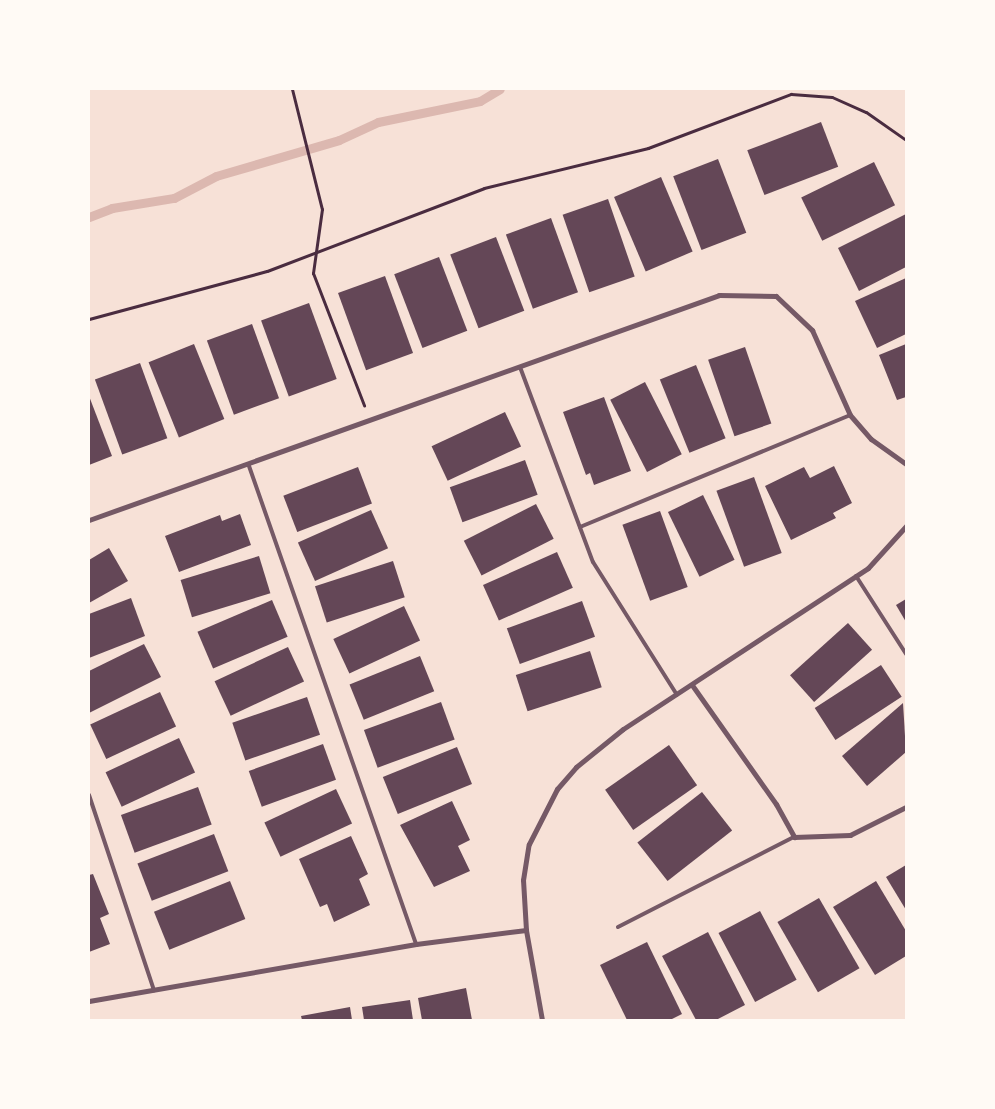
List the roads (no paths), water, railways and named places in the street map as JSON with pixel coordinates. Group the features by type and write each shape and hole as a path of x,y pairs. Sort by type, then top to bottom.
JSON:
{"street":[{"path":"89,520 249,466 719,295 776,296 812,330 850,415 871,439 906,464"},
{"path":"542,1020 526,930 523,880 529,844 557,789 576,767 623,729 856,576 887,552 906,526"},
{"path":"692,685 776,804 794,837 850,835 906,807"},
{"path":"89,1001 416,944 526,930"}],"lane":[{"path":"520,367 593,562 677,694"},
{"path":"580,527 850,415"},
{"path":"249,466 416,944"},
{"path":"856,576 906,654"},
{"path":"89,795 154,990"},
{"path":"618,928 794,837"}],"waterway":[{"path":"89,217 112,208 174,198 216,176 339,140 378,122 480,101 500,89"}]}
